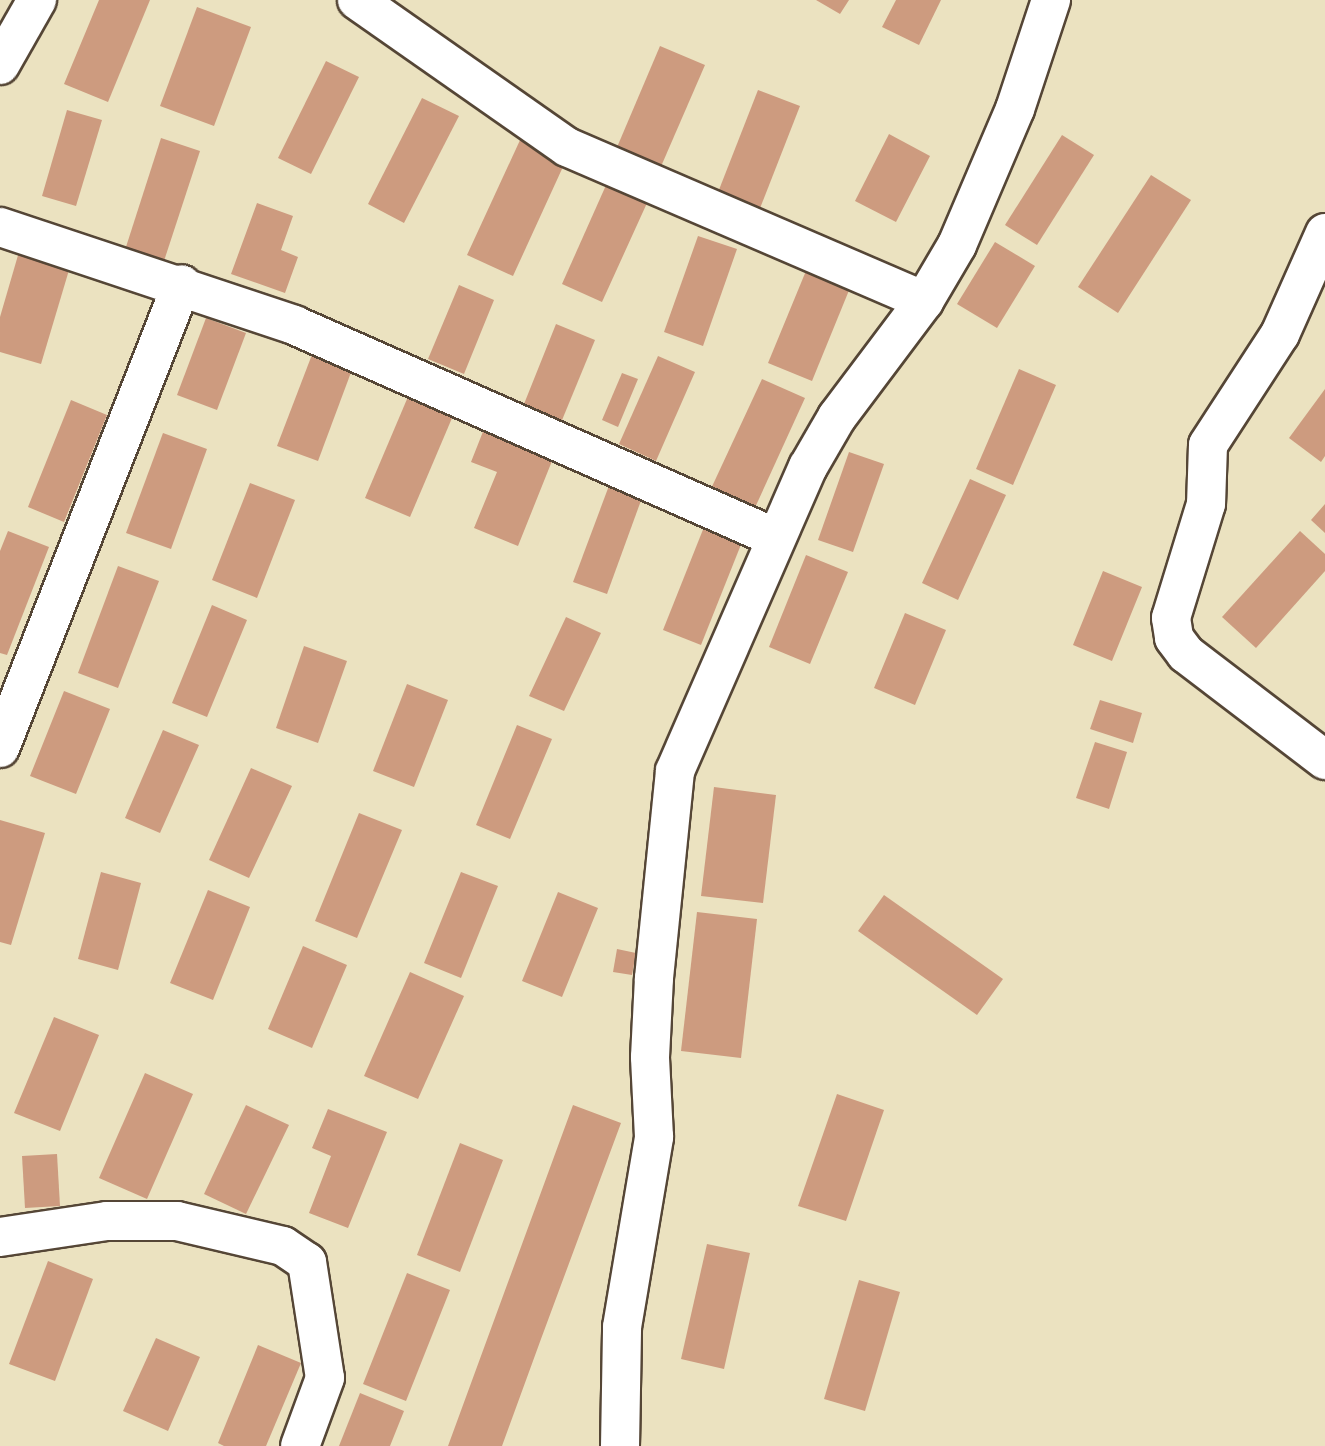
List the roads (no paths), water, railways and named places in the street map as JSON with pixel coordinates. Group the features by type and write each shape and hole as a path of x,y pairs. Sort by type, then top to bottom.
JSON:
{"street":[{"path":"0,65 37,0"},
{"path":"357,0 567,147 924,301"},
{"path":"620,1446 622,1327 654,1137 650,1057 654,978 675,771 776,538 837,417 924,301 957,245 1015,109 1051,0"},
{"path":"0,227 182,284 294,325 776,538"},
{"path":"1325,233 1280,334 1208,445 1206,504 1171,618 1174,638 1186,654 1325,760"},
{"path":"0,748 182,284"},
{"path":"0,1237 107,1221 177,1221 283,1246 307,1262 325,1378 300,1446"}]}
